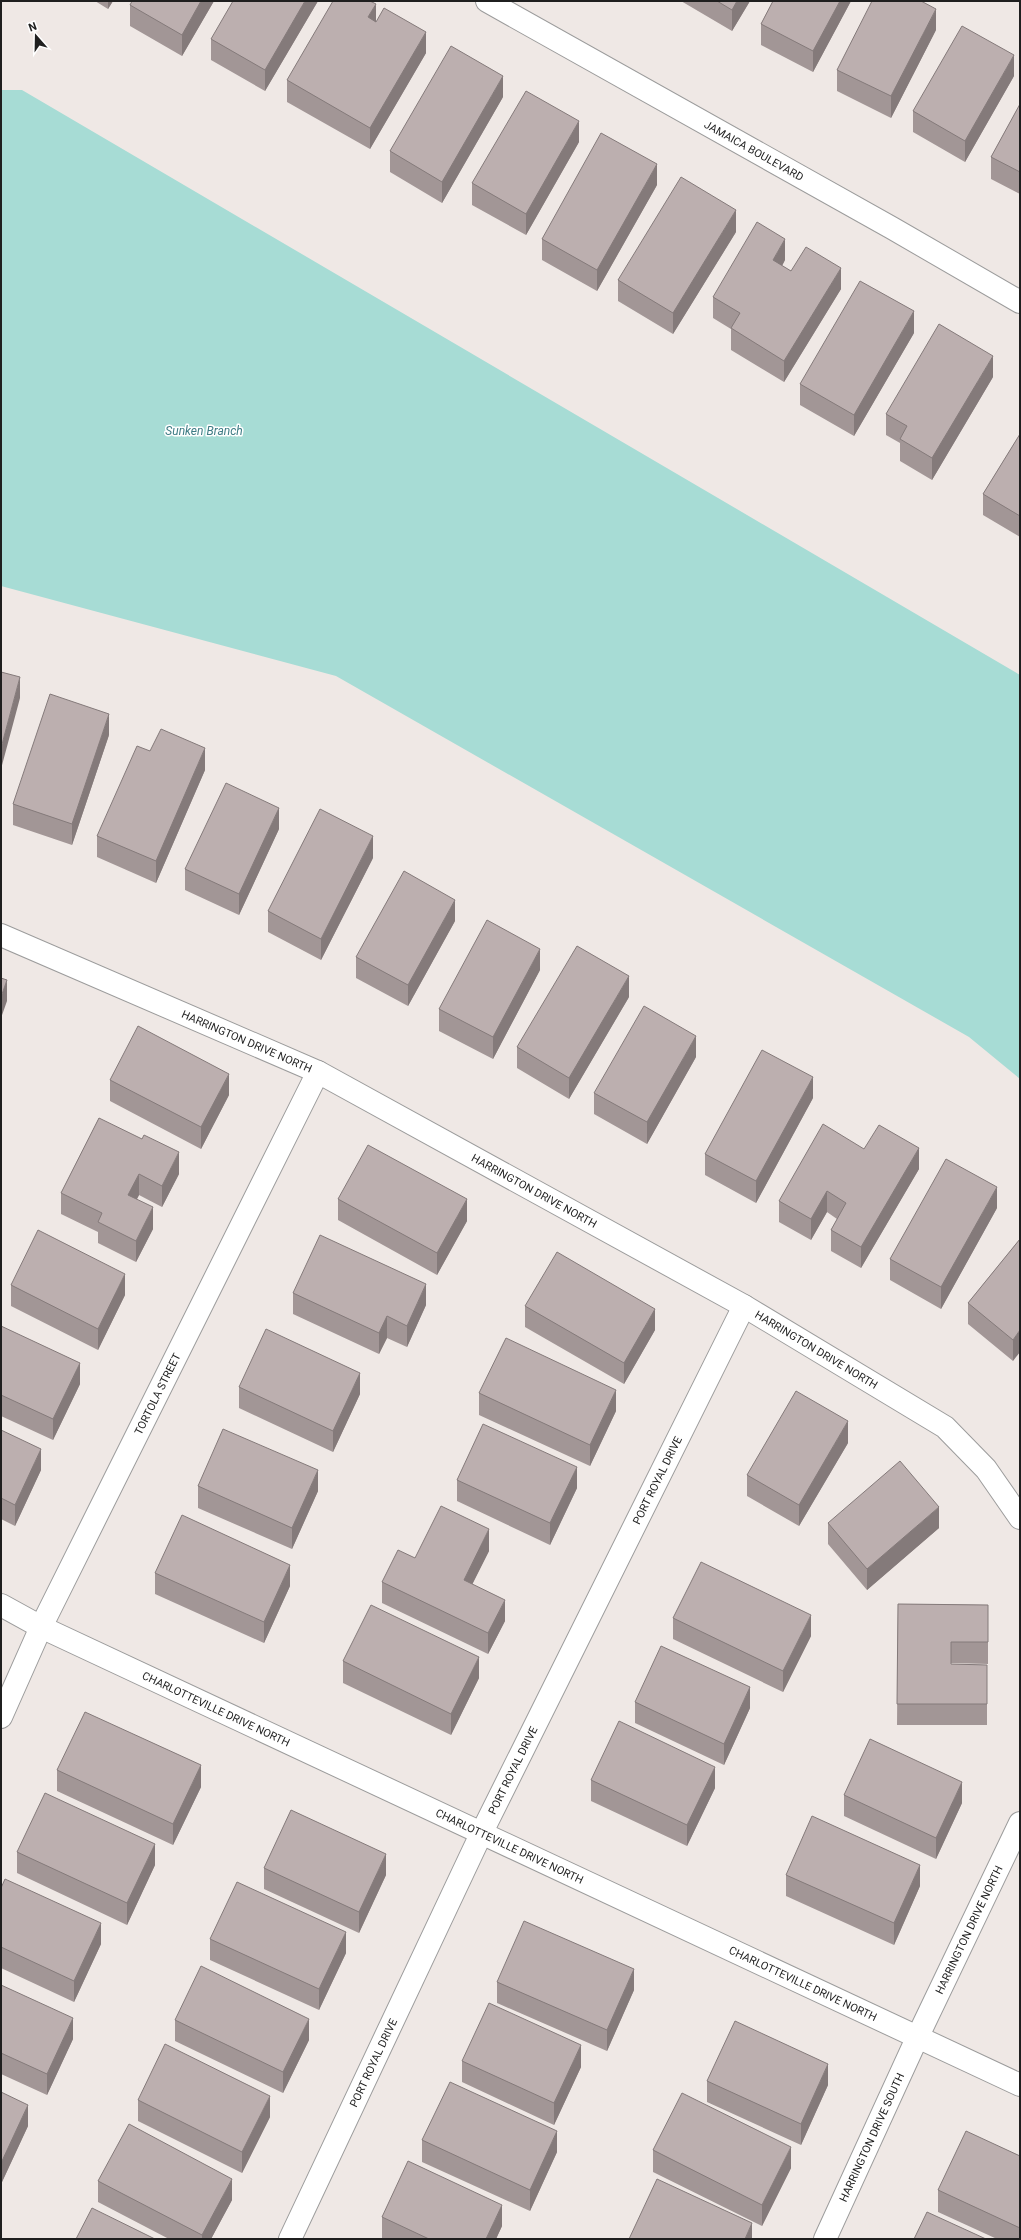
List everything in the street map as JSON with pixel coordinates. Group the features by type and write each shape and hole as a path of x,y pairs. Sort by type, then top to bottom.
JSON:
{"street":[{"name":"JAMAICA BOULEVARD","path":"487,1 885,224 1020,302"},
{"name":"HARRINGTON DRIVE NORTH","path":"1,935 318,1072 744,1306 945,1427 986,1469 1020,1518"},
{"name":"TORTOLA STREET","path":"1,1717 41,1626 318,1072"},
{"name":"PORT ROYAL DRIVE","path":"290,2239 482,1832 744,1306"},
{"name":"CHARLOTTEVILLE DRIVE NORTH","path":"1,1605 41,1626 1020,2084"},
{"name":"HARRINGTON DRIVE NORTH","path":"918,2036 1020,1823"},
{"name":"HARRINGTON DRIVE SOUTH","path":"825,2239 918,2036"}],"water":[{"name":"Sunken Branch","path":"1,90 22,90 1020,675 1020,1079 969,1037 336,676 1,586"}],"building":[{"path":"132,1 201,1 182,35 130,5"},
{"path":"233,1 305,1 265,70 211,39"},
{"path":"333,1 370,1 376,4 368,17 376,22 384,8 426,32 370,128 287,80"},
{"path":"717,1 737,1 732,10"},
{"path":"773,1 840,1 813,51 761,24"},
{"path":"872,1 921,1 936,9 891,96 837,70"},
{"path":"962,26 1014,55 965,141 913,111"},
{"path":"451,46 503,76 442,182 390,151"},
{"path":"526,91 579,121 526,214 472,183"},
{"path":"1020,104 1020,172 991,157"},
{"path":"601,133 657,164 597,270 542,239"},
{"path":"681,177 736,210 673,313 618,280"},
{"path":"757,222 785,239 773,260 791,271 806,247 841,268 784,361 731,328 740,313 713,297"},
{"path":"860,281 914,311 854,415 800,384"},
{"path":"939,324 993,356 932,458 900,439 907,426 886,414"},
{"path":"1020,434 1020,516 983,494"},
{"path":"1,672 20,677 1,748"},
{"path":"50,694 109,714 72,824 13,804"},
{"path":"161,729 205,748 156,861 97,836 137,746 150,751"},
{"path":"226,783 279,808 239,894 185,869"},
{"path":"320,809 373,836 321,939 268,911"},
{"path":"404,871 455,900 408,985 356,957"},
{"path":"487,920 540,949 493,1037 439,1009"},
{"path":"577,946 629,976 569,1078 517,1047"},
{"path":"1,978 7,980 1,997"},
{"path":"644,1006 696,1036 647,1122 594,1093"},
{"path":"138,1026 229,1074 201,1127 110,1080"},
{"path":"762,1050 813,1077 756,1181 705,1154"},
{"path":"99,1118 142,1139 144,1135 179,1152 162,1186 139,1174 128,1195 153,1207 136,1241 98,1222 102,1213 61,1193"},
{"path":"823,1124 864,1149 879,1125 919,1148 861,1247 831,1230 846,1203 827,1191 811,1219 779,1201"},
{"path":"368,1145 467,1199 437,1253 338,1199"},
{"path":"946,1159 997,1187 941,1287 890,1259"},
{"path":"38,1230 125,1274 98,1329 11,1285"},
{"path":"320,1235 426,1284 407,1326 387,1316 379,1333 293,1293"},
{"path":"1020,1239 1020,1330 1013,1340 968,1303"},
{"path":"557,1252 655,1309 624,1363 525,1306"},
{"path":"1,1326 80,1363 53,1419 1,1395"},
{"path":"266,1329 360,1373 333,1431 239,1387"},
{"path":"506,1338 616,1390 590,1445 479,1393"},
{"path":"796,1391 848,1421 799,1505 747,1475"},
{"path":"483,1424 577,1467 550,1523 457,1480"},
{"path":"223,1429 318,1470 292,1528 198,1486"},
{"path":"1,1430 41,1449 15,1505 1,1498"},
{"path":"900,1461 939,1507 867,1569 828,1523"},
{"path":"441,1506 489,1529 464,1580 505,1600 488,1633 382,1582 398,1550 415,1558"},
{"path":"182,1515 290,1565 264,1622 155,1573"},
{"path":"701,1562 811,1615 783,1671 673,1618"},
{"path":"898,1604 988,1605 988,1642 951,1642 951,1664 987,1665 987,1704 897,1704"},
{"path":"371,1605 479,1657 451,1714 343,1661"},
{"path":"661,1646 750,1687 724,1744 635,1702"},
{"path":"85,1712 201,1765 173,1824 57,1770"},
{"path":"619,1721 715,1767 687,1825 591,1780"},
{"path":"870,1739 962,1782 936,1838 844,1795"},
{"path":"45,1793 155,1844 127,1903 17,1852"},
{"path":"291,1810 386,1854 359,1912 264,1868"},
{"path":"812,1816 920,1865 894,1923 786,1875"},
{"path":"5,1879 101,1923 74,1981 1,1947 1,1888"},
{"path":"237,1882 346,1932 319,1989 210,1939"},
{"path":"524,1921 634,1969 607,2030 497,1982"},
{"path":"201,1966 309,2019 283,2072 175,2020"},
{"path":"1,1985 73,2018 47,2074 1,2053"},
{"path":"489,2003 581,2045 554,2103 462,2061"},
{"path":"735,2021 828,2064 801,2124 707,2081"},
{"path":"165,2044 270,2096 242,2152 138,2100"},
{"path":"450,2082 557,2131 530,2190 422,2140"},
{"path":"1,2092 28,2105 2,2161 1,2160"},
{"path":"682,2093 791,2147 762,2205 653,2150"},
{"path":"129,2124 232,2179 202,2235 98,2181"},
{"path":"966,2131 1020,2156 1020,2228 938,2190"},
{"path":"408,2161 502,2205 486,2239 429,2239 382,2217"},
{"path":"657,2179 752,2223 745,2239 629,2239"},
{"path":"92,2208 155,2239 76,2239"},
{"path":"927,2212 986,2239 914,2239"}]}
